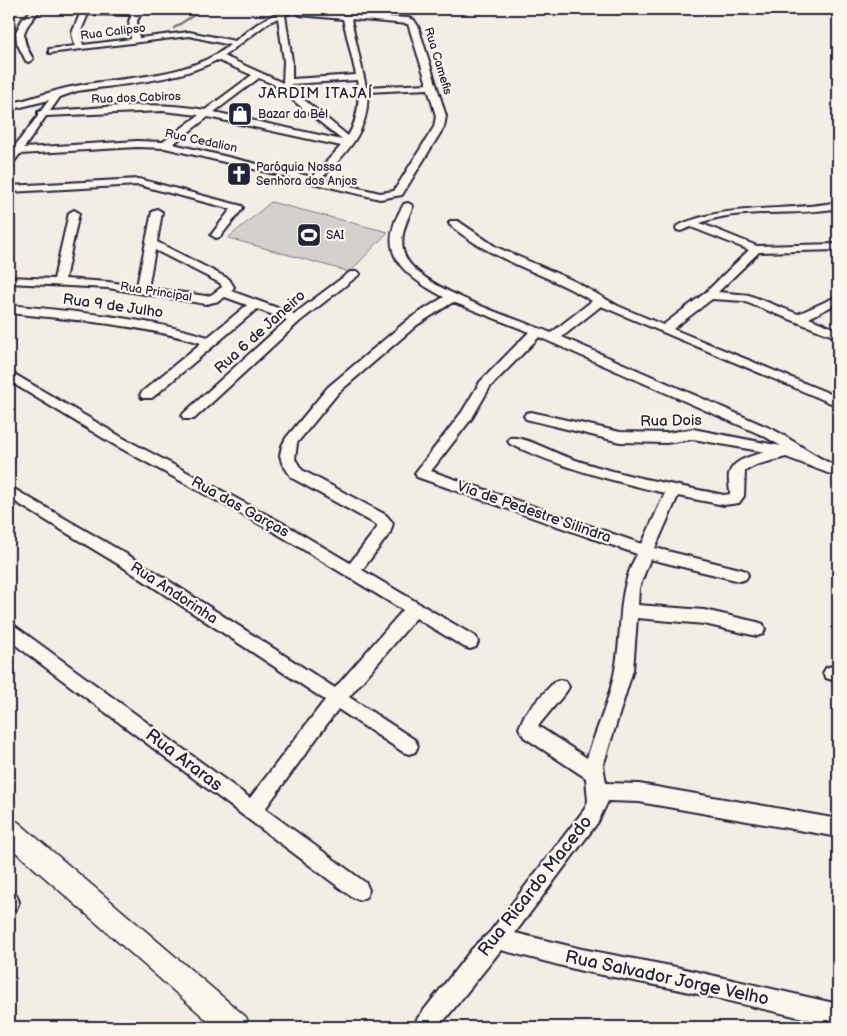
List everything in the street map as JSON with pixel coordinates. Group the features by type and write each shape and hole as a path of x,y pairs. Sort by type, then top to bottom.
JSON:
{"street":[{"path":"29,59 18,39 20,26 37,9"},
{"path":"9,107 75,89 181,72 218,57 265,20 293,9"},
{"name":"Rua Camefis","path":"298,9 298,11 304,14 394,18 411,22 441,116 439,127 404,186"},
{"path":"70,11 139,11"},
{"path":"135,41 134,17 139,11"},
{"path":"80,48 76,33 85,12"},
{"path":"281,13 286,47 287,86"},
{"path":"314,180 348,143 360,123 363,108 362,90 346,16"},
{"name":"Rua Calipso","path":"52,52 193,34 236,44"},
{"path":"9,40 18,39"},
{"path":"218,57 287,86 348,143"},
{"path":"165,145 259,74"},
{"path":"287,86 359,77"},
{"path":"362,90 432,86"},
{"path":"9,162 57,95"},
{"name":"Rua dos Cabiros","path":"42,114 163,108 208,112 348,143"},
{"name":"Rua Cedalion","path":"16,151 138,144 165,145 386,196 398,193 404,186"},
{"path":"9,189 126,182 149,184 198,198 237,206 237,212 216,235"},
{"path":"838,205 793,211 749,212 686,225 756,249 838,247"},
{"path":"408,206 398,229 398,254 406,267 452,297 537,331 769,433 799,450 810,459"},
{"path":"142,289 157,212"},
{"path":"59,282 74,213"},
{"path":"454,223 470,238 493,252 558,278 614,309 838,402"},
{"path":"151,243 225,281 228,287 224,292 295,319"},
{"path":"666,329 709,295 756,249"},
{"name":"Rua 6 de Janeiro","path":"189,416 295,319 354,274"},
{"name":"Rua Principal","path":"9,280 142,289 206,300 215,298 224,292"},
{"path":"709,295 745,298 838,334"},
{"path":"352,571 386,529 385,523 381,519 297,474 288,464 286,456 291,441 333,390 353,371 396,335 452,297"},
{"path":"800,318 838,299"},
{"path":"553,338 600,301"},
{"path":"147,395 256,304"},
{"name":"Rua 9 de Julho","path":"9,309 117,320 168,329 210,342"},
{"name":"Via de Pedestre Silindra","path":"537,331 485,385 467,415 422,473 647,552 692,565 740,575"},
{"name":"Rua das Garças","path":"9,375 84,422 219,495 352,571 470,642"},
{"name":"Rua Dois","path":"531,416 620,437 666,438 692,434 786,452 810,459 838,472"},
{"path":"515,441 593,471 724,500 734,499 737,496 736,476 740,468 753,461 786,452"},
{"path":"674,490 647,552 636,571 631,588 624,670 596,753 593,772 598,792 639,793 838,828"},
{"name":"Rua Andorinha","path":"9,491 132,565 409,746"},
{"path":"252,811 336,699 414,610"},
{"path":"628,611 704,617 757,629"},
{"name":"Rua Araras","path":"9,630 359,890"},
{"path":"560,687 531,720 528,728 593,772"},
{"name":"Rua Ricardo Macedo","path":"425,1027 480,957 497,939 591,816 598,801 598,792"},
{"path":"9,830 236,1027"},
{"name":"Rua Salvador Jorge Velho","path":"497,939 582,960 676,978 838,1015"}],"shaded area":[{"name":"SAI","path":"271,202 388,232 350,272 228,238"}],"waterway":[{"path":"174,28 203,9"}],"place":[{"name":"Bazar da Bél","path":"240,114"},
{"name":"Paróquia Nossa Senhora dos Anjos","path":"239,174"},
{"name":"SAI","path":"309,235"}],"district":[{"name":"JARDIM ITAJAÍ","path":"316,93"}]}
